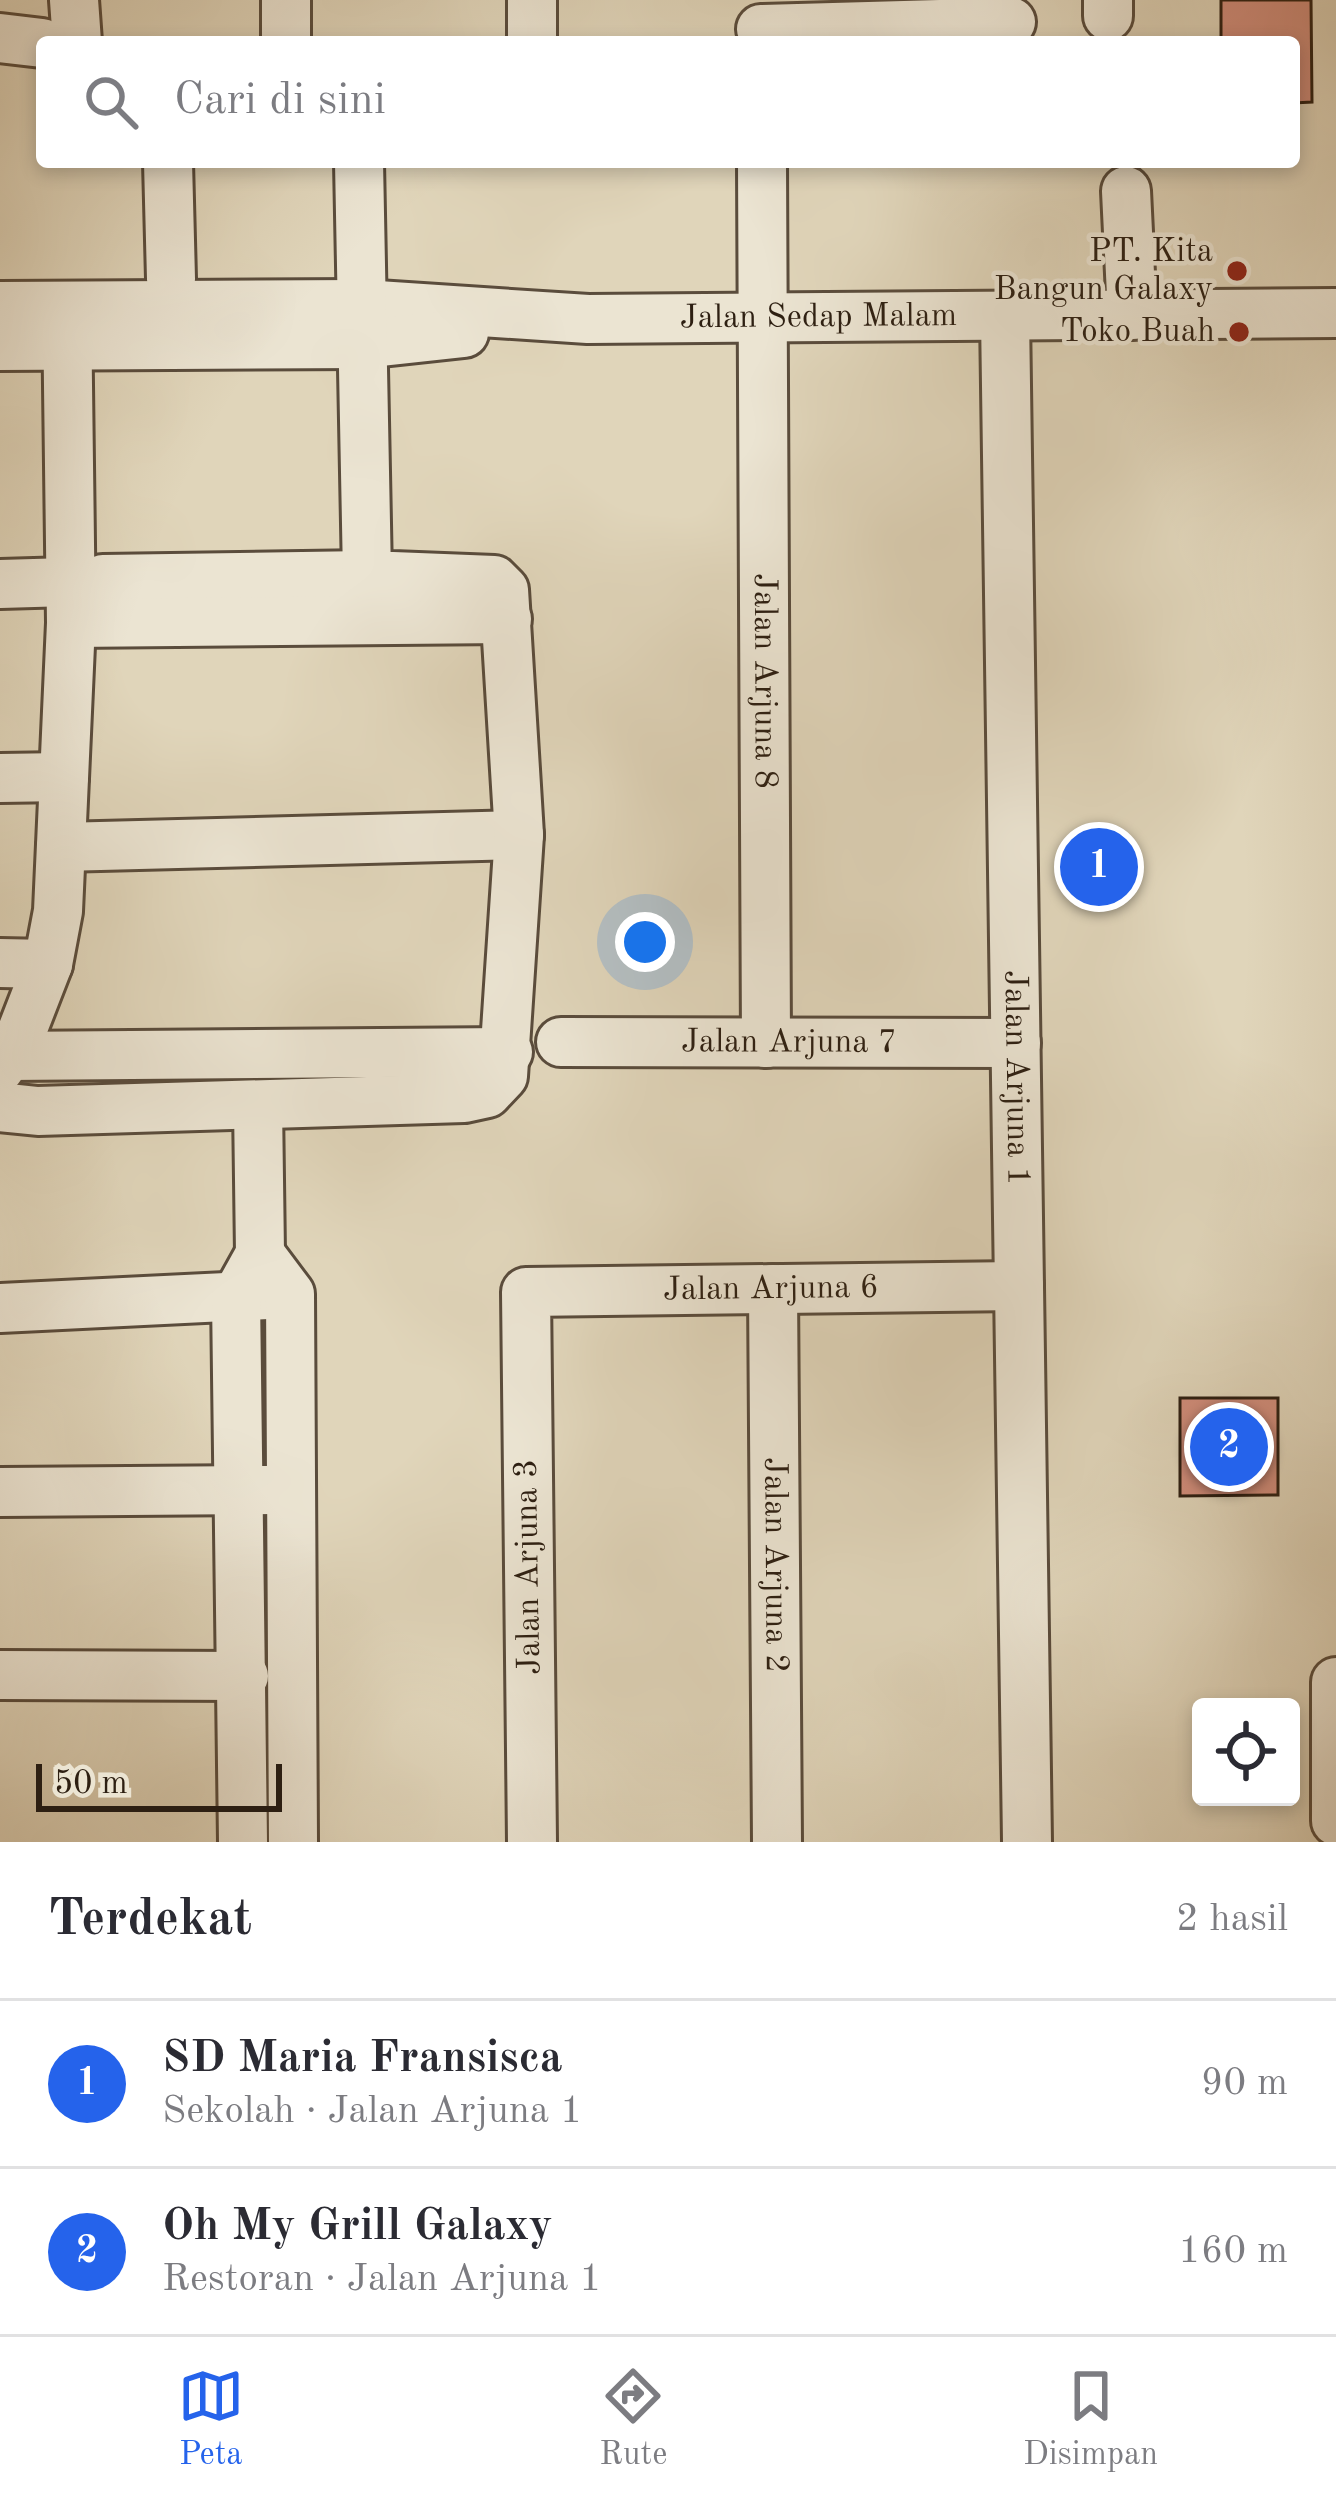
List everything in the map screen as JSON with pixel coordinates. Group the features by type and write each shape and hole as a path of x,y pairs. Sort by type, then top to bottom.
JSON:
{"street":[{"path":"74,0 77,36"},
{"path":"286,0 286,36"},
{"path":"532,0 532,36"},
{"path":"761,24 1011,22"},
{"path":"0,38 36,42"},
{"path":"168,168 171,279"},
{"path":"359,168 368,574"},
{"name":"Jalan Arjuna 8","path":"762,168 766,1042"},
{"path":"1126,191 1132,315"},
{"name":"Jalan Sedap Malam","path":"0,306 67,326"},
{"name":"Jalan Sedap Malam","path":"0,346 67,326 1336,313"},
{"name":"Jalan Arjuna 1","path":"1005,316 1027,1842"},
{"path":"67,326 81,595 62,847 48,964 3,1062 508,1052"},
{"path":"0,1106 38,1111 476,1096 500,1082 508,1052 519,836 504,590 494,580 368,574 81,595"},
{"path":"0,584 81,595 507,619"},
{"path":"0,778 64,777"},
{"path":"62,847 519,836"},
{"path":"0,964 48,964"},
{"name":"Jalan Arjuna 7","path":"561,1042 1016,1042"},
{"path":"244,1842 236,1297 260,1254 258,1105"},
{"path":"260,1254 290,1294 293,1842"},
{"name":"Jalan Arjuna 6","path":"526,1292 1019,1286"},
{"name":"Jalan Arjuna 2","path":"773,1289 777,1842"},
{"name":"Jalan Arjuna 3","path":"526,1292 532,1842"},
{"path":"0,1308 290,1294"},
{"path":"0,1492 292,1491"},
{"path":"0,1676 244,1676"},
{"path":"1336,1682 1336,1821"}],"building":[{"path":"1221,0 1311,0 1312,102 1300,103 1300,36 1221,36"},
{"path":"1180,1398 1278,1398 1278,1495 1180,1496"}],"place":[{"name":"PT. Kita Bangun Galaxy","path":"1237,271"},
{"name":"Toko Buah","path":"1239,332"},
{"name":"SD Maria Fransisca","path":"1099,867"},
{"name":"Oh My Grill Galaxy","path":"1229,1447"}]}
